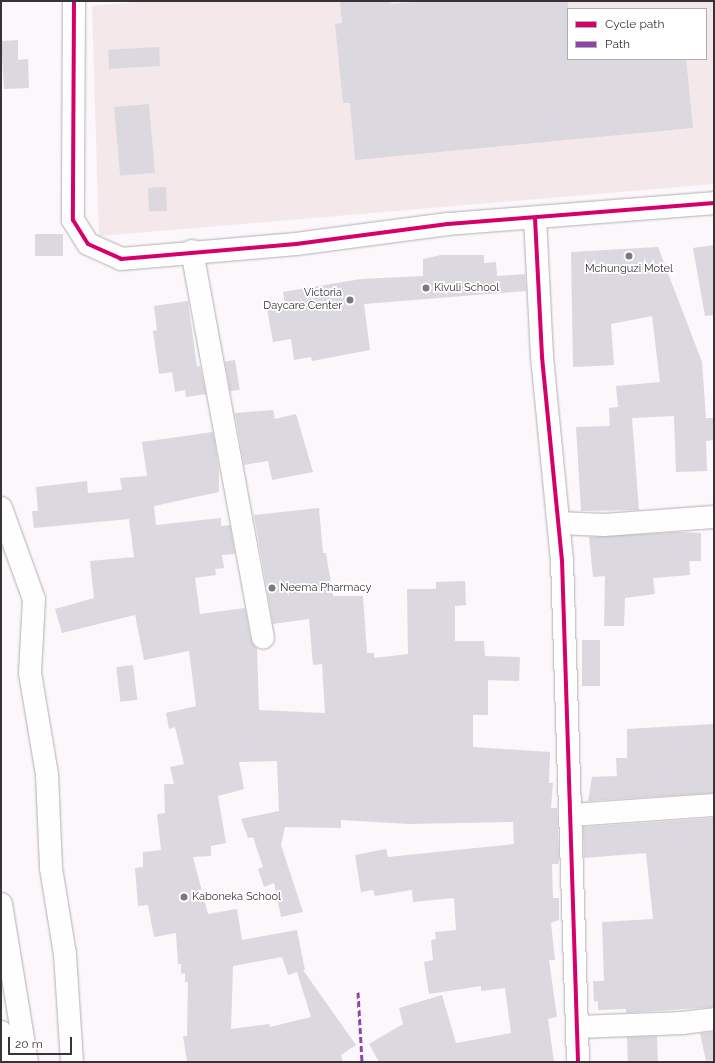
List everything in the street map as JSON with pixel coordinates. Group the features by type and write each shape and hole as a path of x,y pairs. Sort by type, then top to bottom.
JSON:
{"main road":[{"path":"74,1 73,220 88,244 121,259 192,251 296,244 448,224 714,203"},
{"path":"535,218 542,357 559,523 572,815 578,1062"},
{"path":"192,251 263,638"},
{"path":"1,508 34,599 30,673 47,775 51,868 66,954 72,1062"},
{"path":"559,523 604,525 714,517"},
{"path":"572,815 714,805"},
{"path":"1,904 27,1062"},
{"path":"578,1027 676,1024 714,1019"},
{"path":"1,1032 6,1062"}],"shaded area":[{"path":"147,1 714,1 714,184 99,236 92,6"}],"building":[{"path":"391,1 391,4 427,1 568,1 567,60 686,60 693,128 355,160 350,103 343,103 335,24 342,23 340,2"},
{"path":"18,40 18,60 28,59 29,88 4,89 1,41"},
{"path":"159,47 160,66 109,69 108,50"},
{"path":"149,104 155,173 120,176 114,107"},
{"path":"166,187 167,211 149,212 148,188"},
{"path":"35,234 63,234 63,256 35,256"},
{"path":"714,245 714,315 705,316 693,248"},
{"path":"658,247 702,362 706,418 714,418 714,440 706,441 707,471 676,472 674,416 632,418 639,510 581,511 576,427 610,426 609,408 618,407 616,386 660,382 652,316 611,324 614,365 573,367 571,252"},
{"path":"441,255 484,255 484,263 496,262 497,276 525,274 526,291 364,304 370,350 312,361 311,357 294,360 291,339 273,342 267,309 285,306 283,292 361,279 423,276 423,259"},
{"path":"188,301 197,367 200,366 206,394 186,397 185,390 175,392 172,372 159,374 153,331 157,330 154,306"},
{"path":"235,360 240,390 230,391 225,362"},
{"path":"273,410 275,419 296,414 313,472 272,480 268,461 244,465 235,413"},
{"path":"213,432 219,470 219,492 154,506 156,525 221,518 221,526 230,525 235,554 222,555 224,568 215,569 216,575 195,578 200,614 245,608 251,640 257,648 259,710 325,713 322,664 313,665 309,619 273,624 254,515 319,508 323,553 326,553 333,596 363,596 367,653 374,653 374,658 408,654 407,589 436,589 436,582 465,581 466,605 455,606 455,641 484,641 485,656 520,657 519,681 488,680 488,715 473,715 473,747 550,752 549,783 553,783 551,808 557,808 559,860 558,864 552,864 553,898 559,898 559,920 551,923 555,960 549,960 557,1017 548,1019 554,1062 379,1062 369,1044 403,1024 399,1008 442,995 456,1043 511,1033 505,988 481,991 481,986 429,994 424,962 433,960 431,940 436,939 435,932 456,930 454,898 413,902 412,890 375,896 373,890 361,892 355,855 386,849 388,857 514,844 513,822 409,824 341,820 341,828 285,827 281,845 303,912 281,917 274,883 264,887 258,869 263,867 253,837 248,838 241,819 279,811 277,761 239,762 244,789 218,796 226,843 211,846 211,856 193,857 208,914 237,909 242,940 297,930 305,970 303,970 356,1045 341,1055 343,1062 187,1062 183,1036 187,1036 188,982 185,982 185,973 181,974 181,964 178,964 176,933 154,937 148,905 138,906 135,868 143,867 143,852 161,850 157,814 165,813 164,784 174,784 170,767 184,764 175,727 169,729 166,713 196,706 189,651 144,660 135,615 62,633 55,609 94,598 90,561 134,557 129,519 34,528 32,511 38,511 36,487 87,481 88,493 122,490 120,478 147,476 142,442","holes":["282,957 288,975 297,972 311,1017 270,1027 269,1024 231,1029 233,966"]},
{"path":"677,532 701,533 701,561 689,561 690,575 653,578 655,594 625,598 624,626 604,626 605,576 593,577 589,537"},
{"path":"582,640 600,640 600,686 582,686"},
{"path":"133,665 137,700 120,702 116,667"},
{"path":"714,724 714,793 588,801 592,777 617,776 616,758 627,758 627,729"},
{"path":"714,818 714,1007 626,1013 626,1009 598,1010 598,1001 594,1002 593,981 604,981 602,922 653,919 646,853 584,858 583,827"},
{"path":"714,1032 714,1060 706,1061 700,1033"},
{"path":"657,1036 658,1062 628,1062 627,1037"}],"marked path":[{"path":"358,992 362,1062"}],"cycle path":[{"path":"74,1 73,220 88,244 121,259 296,244 448,224 714,203"},
{"path":"535,218 542,357 562,560 578,1062"}],"place":[{"name":"Mchunguzi Motel","path":"629,256"},
{"name":"Kivuli School","path":"426,288"},
{"name":"Victoria Daycare Center","path":"350,300"},
{"name":"Neema Pharmacy","path":"272,588"},
{"name":"Kaboneka School","path":"184,897"}]}
